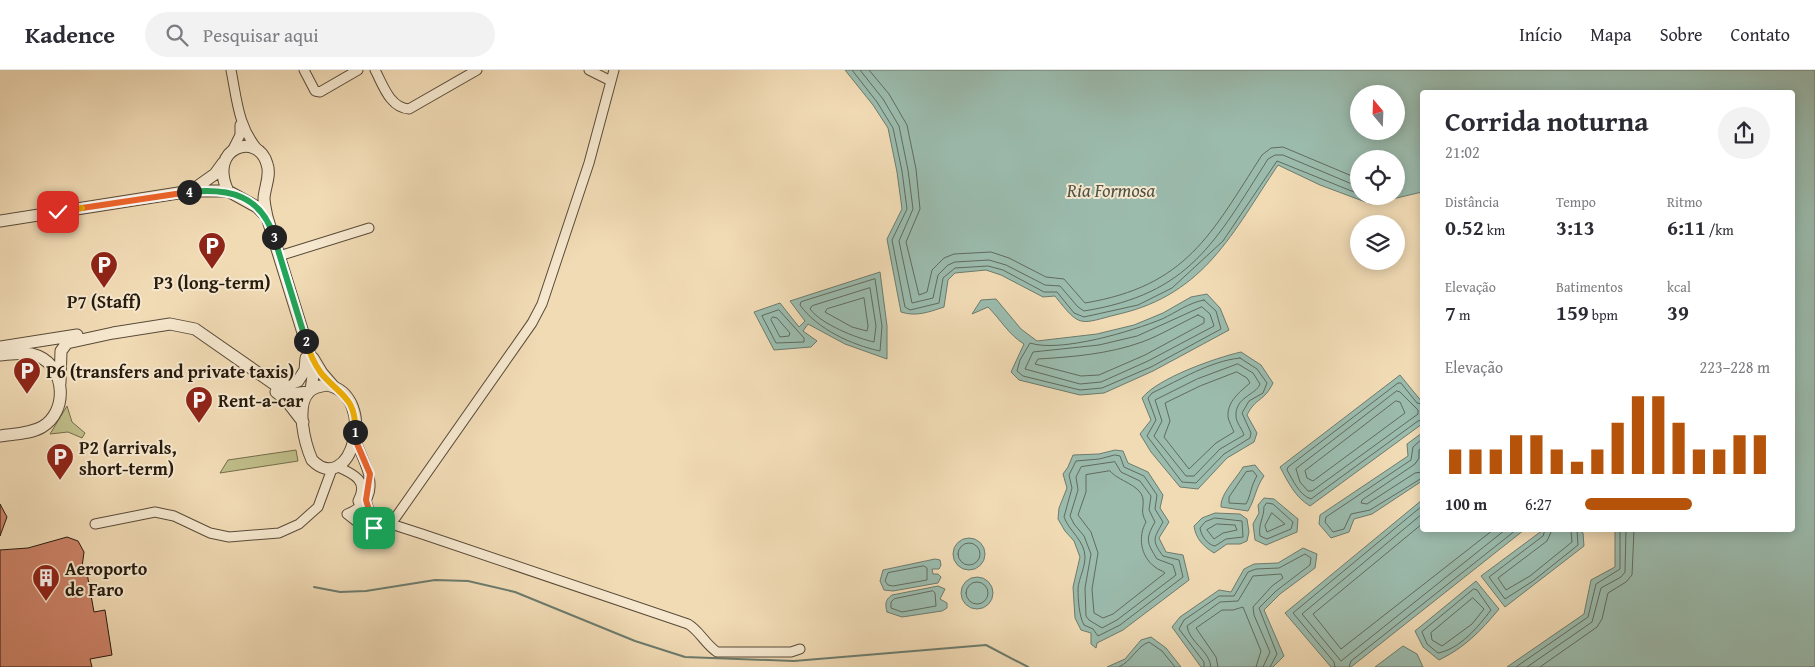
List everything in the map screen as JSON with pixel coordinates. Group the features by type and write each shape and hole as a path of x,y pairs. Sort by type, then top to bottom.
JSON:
{"street":[{"path":"231,70 241,120 247,137 267,162 268,170 264,199 266,217 309,352 313,376 310,391 302,408 303,422 312,460 317,465 351,472 359,478 362,489 358,501 363,503 386,524 688,624 694,628 707,645 717,652 791,652 800,649"},
{"path":"304,70 311,86 315,91 320,92 358,70"},
{"path":"375,70 393,103 400,108 409,109 477,70"},
{"path":"589,70 611,81"},
{"path":"355,439 370,474 363,503 349,516 366,529 386,524 532,323 542,304 586,171 614,70"},
{"path":"228,191 223,177 224,163 240,135 241,120"},
{"path":"233,149 248,147 260,151"},
{"path":"191,191 209,180 224,163"},
{"path":"243,198 252,198 262,194 266,187"},
{"path":"0,221 191,191 228,191 243,198 266,217"},
{"path":"279,256 368,228"},
{"path":"0,436 34,430 47,423 58,406 60,357 63,347 71,342 170,324 195,329 264,380 286,400 303,422"},
{"path":"0,347 86,333 114,333"},
{"path":"264,380 286,385 302,378 306,367 304,334"},
{"path":"95,524 155,512 174,516 210,533 229,537 279,533 299,524 318,507 335,468 346,459 355,439 356,422 350,403 345,395 334,387 322,373 309,352"},
{"path":"0,355 32,354 41,357 54,369 60,383"},
{"path":"264,380 290,394 310,391 319,386 334,387"}],"shaded area":[{"path":"67,406 72,422 85,433 82,438 68,432 50,434"},
{"path":"296,450 298,461 220,473 228,460"}],"water":[{"name":"Ria Formosa","path":"845,70 1815,70 1815,667 1507,667 1584,614 1591,580 1615,567 1615,532 1795,532 1795,90 1420,90 1420,192 1405,196 1405,150 1350,150 1350,196 1320,185 1278,165 1231,236 1195,276 1174,292 1149,305 1088,321 1076,319 1055,296 1043,297 1001,275 986,270 955,273 948,280 944,307 917,314 901,312 887,239 902,209 888,128 873,105"},
{"path":"880,272 887,326 887,359 845,344 808,324 803,331 817,341 811,347 774,350 754,312 780,303 799,327 805,321 790,301"},
{"path":"1207,294 1220,308 1229,330 1153,371 1104,393 1080,395 1019,380 1011,372 1024,344 1009,332 988,307 972,314 981,300 996,299 1021,329 1037,341 1097,334 1134,325 1163,313 1191,297"},
{"path":"1241,352 1261,365 1273,383 1247,415 1257,433 1254,442 1227,458 1198,489 1180,487 1151,452 1140,434 1151,420 1142,398 1161,383 1174,376 1202,364"},
{"path":"1400,375 1420,400 1420,425 1310,506 1292,489 1280,467"},
{"path":"1420,434 1420,482 1372,514 1354,519 1349,532 1331,538 1319,524 1320,515 1408,456 1407,444"},
{"path":"1115,450 1123,451 1128,463 1148,472 1163,495 1160,508 1169,522 1159,538 1166,552 1183,555 1189,580 1123,630 1097,643 1096,648 1091,644 1091,633 1081,630 1075,618 1073,587 1080,557 1074,541 1058,519 1059,508 1067,488 1063,474 1073,455 1099,454"},
{"path":"1255,465 1264,476 1248,511 1221,507 1223,497 1243,467"},
{"path":"1264,498 1274,499 1298,519 1297,532 1266,545 1255,540 1253,524 1259,513 1258,505"},
{"path":"1420,502 1420,532 1521,532 1351,667 1331,667 1285,613"},
{"path":"1215,513 1240,514 1247,519 1249,532 1247,541 1240,544 1227,544 1214,553 1207,548 1198,538 1194,526 1202,518"},
{"path":"1540,532 1583,533 1584,546 1505,607 1481,576"},
{"path":"969,538 975,539 980,543 984,548 984,560 980,565 975,569 969,570 963,569 958,565 954,560 953,554 954,548 958,543 963,539"},
{"path":"1303,548 1317,554 1315,568 1280,594 1264,610 1284,656 1273,667 1201,667 1172,627 1180,617 1219,590 1231,592 1244,569 1254,564 1278,563"},
{"path":"935,559 940,560 941,565 939,569 932,569 933,574 938,574 941,577 938,583 893,591 884,590 880,581 883,570"},
{"path":"977,577 983,578 988,582 992,587 992,599 988,604 983,608 977,609 971,608 966,604 962,599 961,593 962,587 966,582 971,578"},
{"path":"1476,581 1499,609 1472,638 1439,660 1423,647 1415,631"},
{"path":"938,586 945,589 940,599 947,603 947,608 942,611 902,617 887,612 886,602 892,595"},
{"path":"1151,637 1166,648 1181,667 1107,667 1125,659 1141,640"},
{"path":"1403,646 1417,654 1423,667 1375,667"}],"building":[{"path":"0,504 7,517 0,536"},
{"name":"Aeroporto de Faro","path":"67,537 78,541 84,552 82,567 87,573 94,612 105,610 112,655 90,659 92,667 0,667 0,550 28,548"}],"waterway":[{"path":"314,587 340,592 366,591 435,580 468,581 515,592 635,641 685,657 794,661 986,645 1028,667"}],"place":[{"name":"P3 (long-term)","path":"212,270"},
{"name":"P7 (Staff)","path":"104,289"},
{"name":"P6 (transfers and private taxis)","path":"27,395"},
{"name":"Rent-a-car","path":"199,424"},
{"name":"P2 (arrivals, short-term)","path":"60,481"},
{"name":"Aeroporto de Faro","path":"46,602"}],"route":[{"path":"58,212 191,191 228,191 237,197 243,198 266,217 270,224 309,352 322,373 334,387 345,395 353,411 356,422 355,439 370,474 370,488 366,500 369,510 381,523 374,528"}]}
